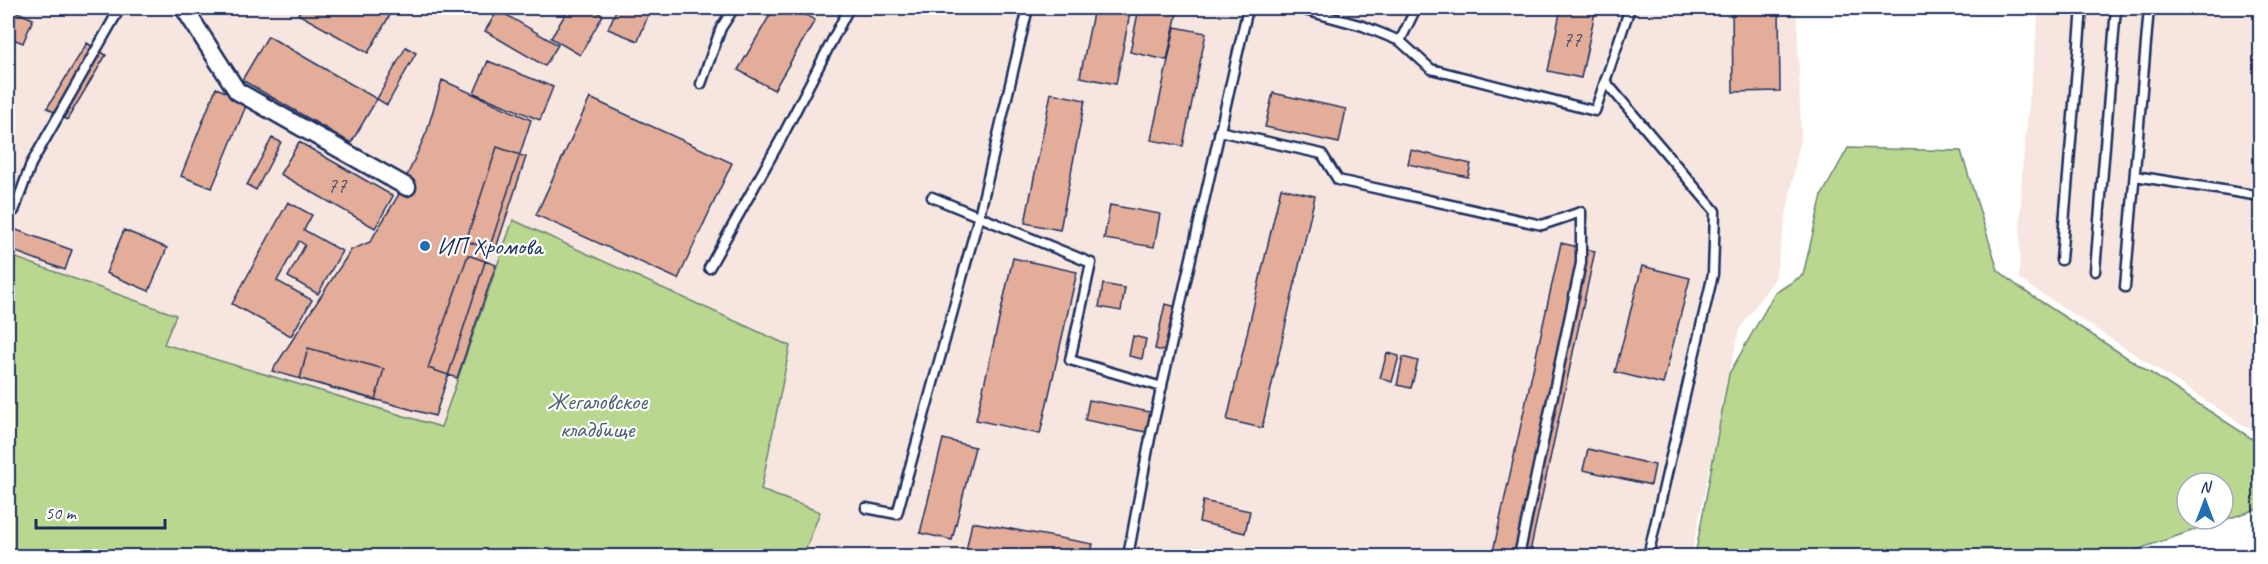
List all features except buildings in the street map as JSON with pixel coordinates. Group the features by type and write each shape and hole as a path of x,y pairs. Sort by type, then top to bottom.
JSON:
{"street":[{"path":"184,8 237,91 407,187"}],"lane":[{"path":"8,209 14,211 31,164 120,8"},
{"path":"701,84 721,28 734,8"},
{"path":"709,268 781,139 849,8"},
{"path":"866,508 897,514 980,216 1028,8"},
{"path":"1128,556 1162,387 1248,8"},
{"path":"1298,8 1363,26 1400,41 1431,69 1595,111 1630,8"},
{"path":"1400,41 1416,8"},
{"path":"2061,260 2082,8"},
{"path":"2095,271 2116,8"},
{"path":"2125,287 2149,8"},
{"path":"1605,81 1715,211 1713,274 1648,556"},
{"path":"1220,131 1322,154 1338,180 1542,225 1581,212 1581,263 1519,556"},
{"path":"2134,176 2260,196"},
{"path":"932,197 1091,263 1070,360 1162,387"}],"shaded area":[{"path":"8,8 1797,8 1801,134 1775,278 1739,330 1691,556 803,556 820,512 761,491 789,346 513,220 442,427 164,344 175,315 8,255"},
{"path":"2039,8 2260,8 2260,436 2019,279 2022,170"}],"green space":[{"path":"1848,148 1961,151 1998,270 2020,288 2260,444 2260,508 2235,516 2235,471 2175,471 2175,531 2192,531 2118,556 1695,556 1729,374 1775,293 1803,275 1822,195"},
{"name":"Жегаловское кладбище","path":"513,220 790,346 761,490 820,512 803,556 8,556 8,255 176,315 164,344 441,427"}],"place":[{"name":"ИП Хромова","path":"425,246"}]}
